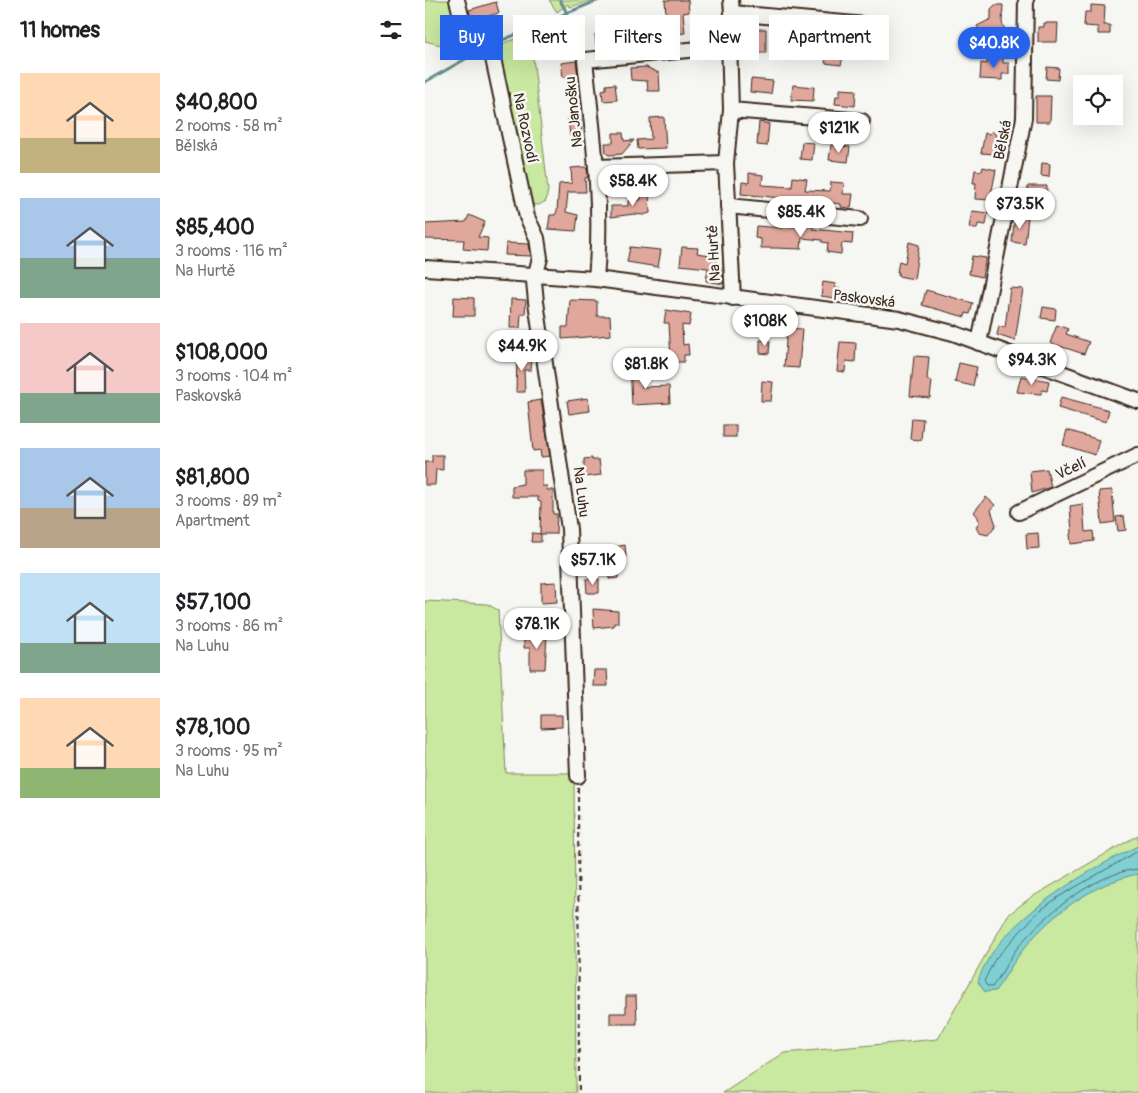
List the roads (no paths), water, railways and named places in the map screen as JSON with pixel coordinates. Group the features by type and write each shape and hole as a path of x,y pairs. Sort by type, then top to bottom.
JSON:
{"street":[{"name":"Na Rozvodí","path":"457,0 465,31 491,49 527,217 537,238 540,258 537,274"},
{"name":"Bělská","path":"979,343 1024,118 1026,0"},
{"name":"Na Hurtě","path":"732,6 795,15"},
{"name":"Na Janošku","path":"596,279 600,235 596,167 585,60 690,50"},
{"name":"Na Hurtě","path":"729,60 731,110 726,163 733,298"},
{"path":"731,110 862,121"},
{"path":"596,167 726,163"},
{"name":"Na Hurtě","path":"728,206 860,219"},
{"name":"Paskovská","path":"425,268 596,279 899,319 929,326 979,343 1138,402"},
{"name":"Na Luhu","path":"537,274 534,281 536,302 569,529 578,776"},
{"name":"Včelí","path":"1019,512 1138,456"}],"water":[{"path":"1138,846 1138,874 1104,885 1056,915 1030,941 995,991 985,992 978,982 987,960 1022,920 1069,884"}],"waterway":[{"path":"560,0 567,13 599,0"},
{"path":"503,40 567,13"},
{"path":"425,82 464,60"}]}
